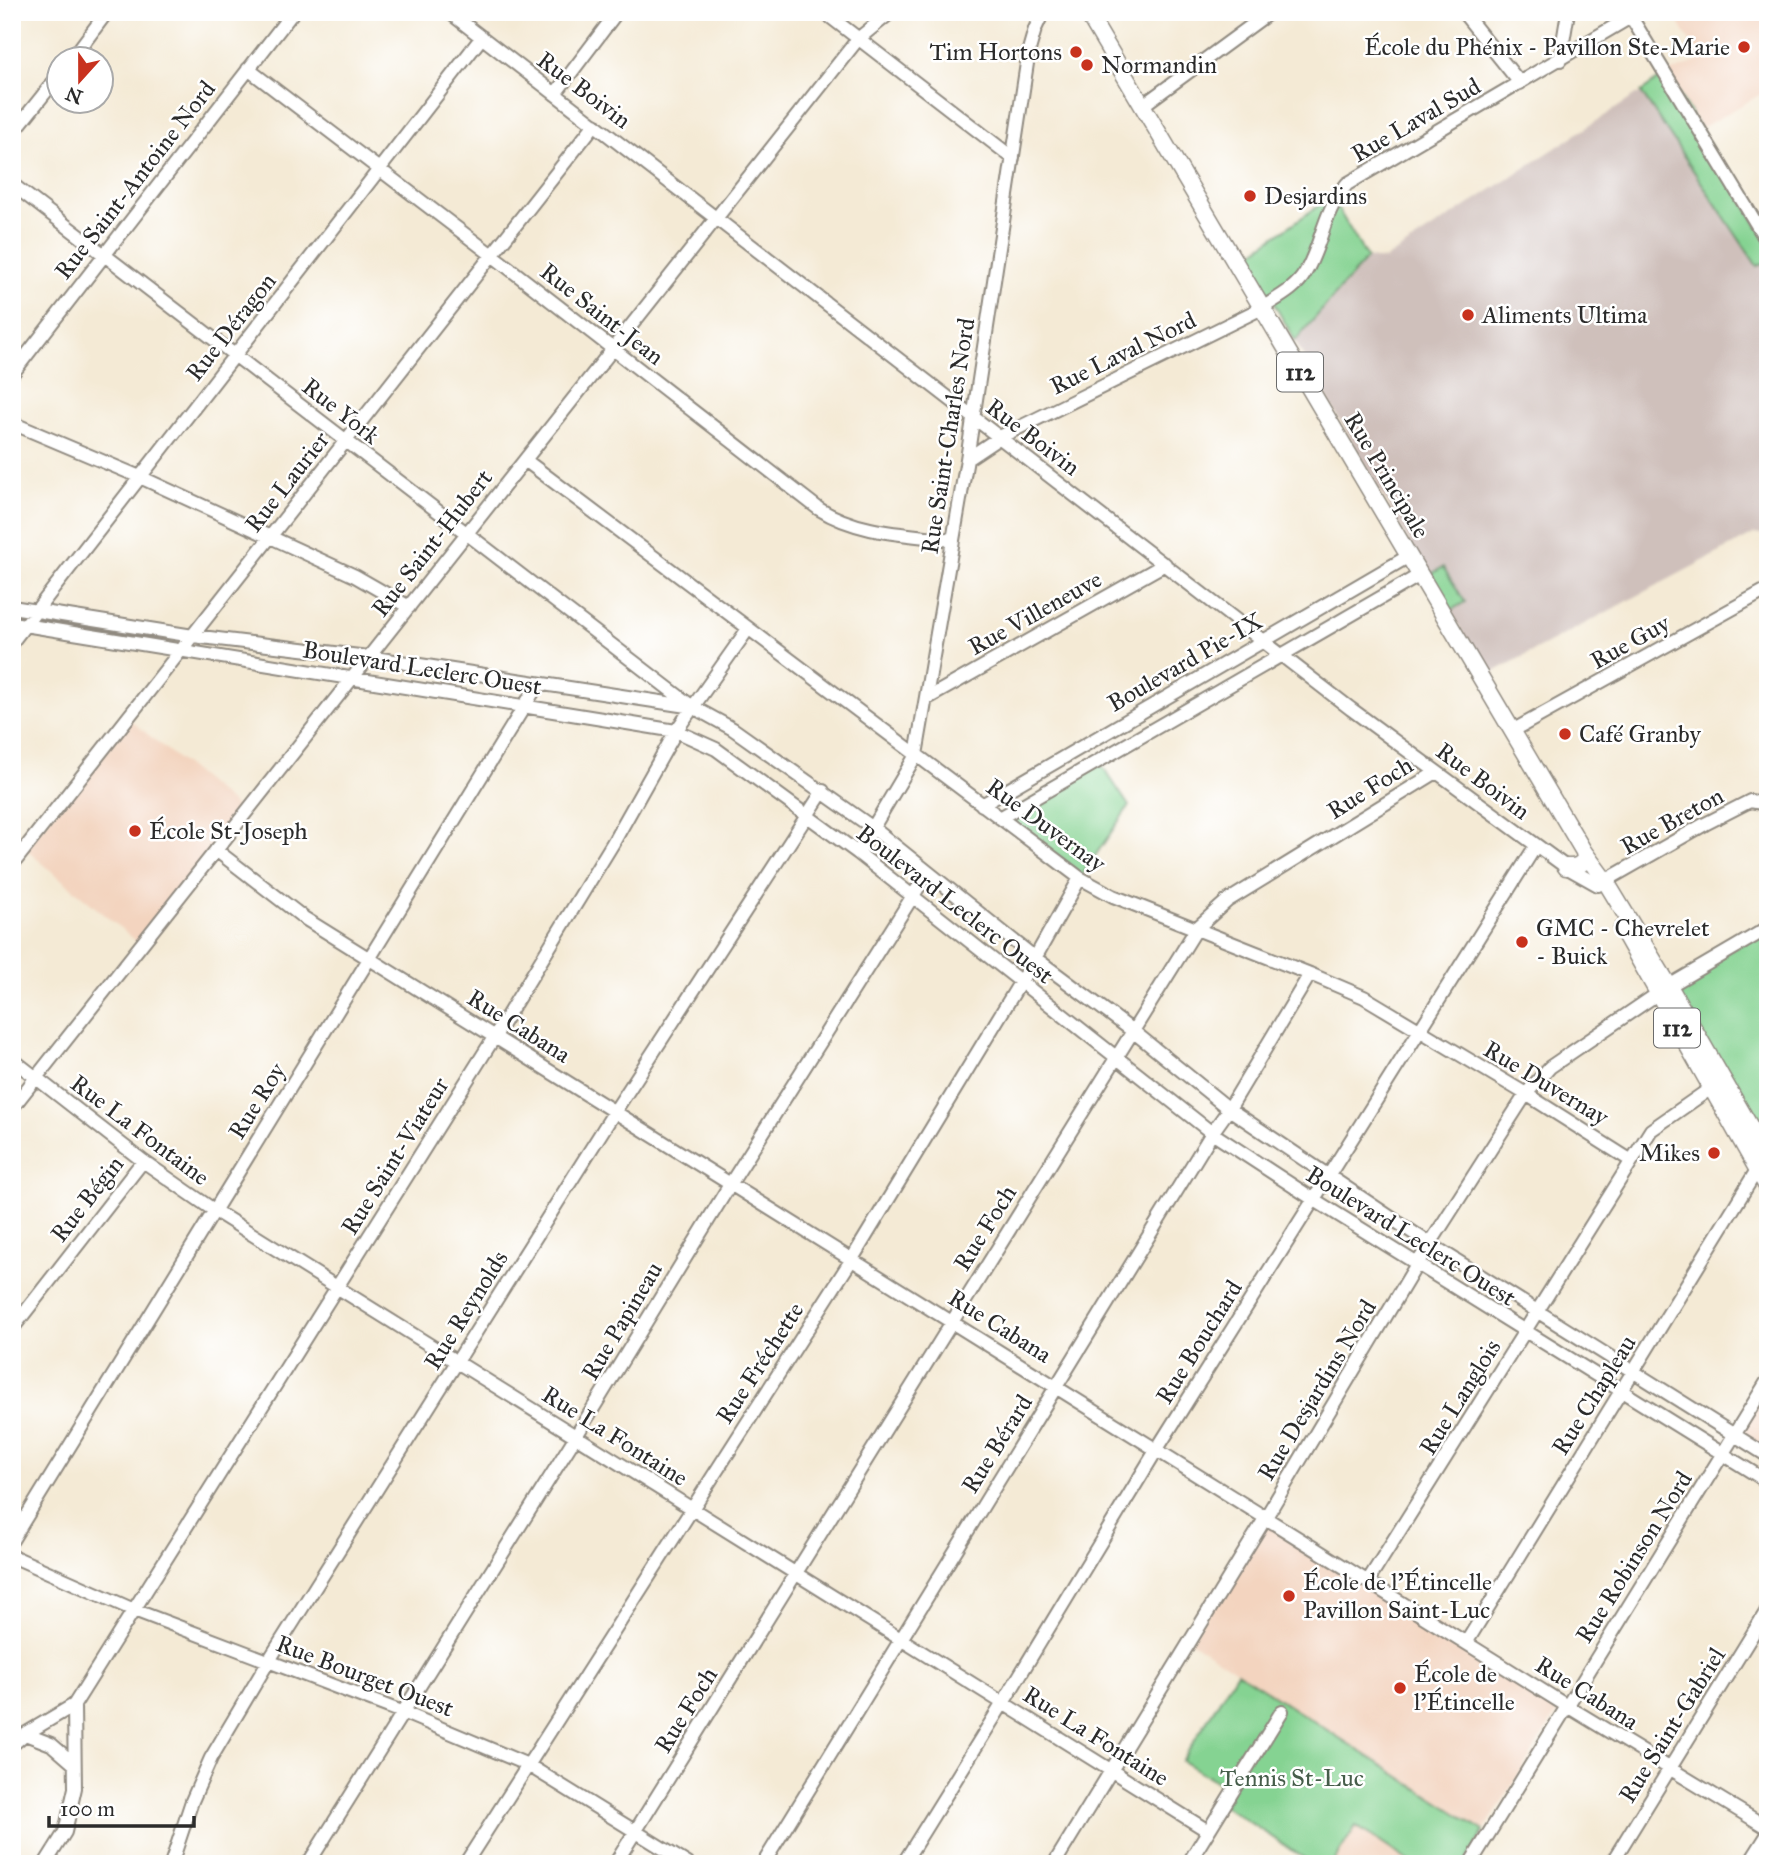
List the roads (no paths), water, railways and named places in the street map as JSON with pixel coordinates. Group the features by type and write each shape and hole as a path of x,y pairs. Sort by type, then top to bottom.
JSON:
{"main road":[{"name":"Rue Principale","path":"1087,12 1584,852 1762,1164 1768,1188"},
{"path":"1566,867 1582,864 1585,859 1584,852"}],"street":[{"path":"82,46 107,12"},
{"name":"Rue Saint-Antoine Nord","path":"12,374 293,12"},
{"name":"Rue Boivin","path":"449,12 1435,773 1566,867 1602,884"},
{"path":"555,94 617,12"},
{"path":"824,12 1013,158"},
{"name":"Rue Saint-Hubert","path":"12,1108 858,39 891,12"},
{"name":"Rue Saint-Charles Nord","path":"858,853 916,755 967,459 1029,50 1043,12"},
{"path":"1142,106 1270,12"},
{"path":"1463,12 1520,83"},
{"path":"1560,60 1567,12"},
{"path":"1635,15 1768,243"},
{"name":"Rue Laval Sud","path":"1262,308 1294,287 1304,275 1331,203 1347,184 1635,15"},
{"name":"Rue Déragon","path":"12,642 18,624 36,611 482,37"},
{"name":"Rue Saint-Jean","path":"248,69 819,509 836,520 857,527 953,540"},
{"path":"12,134 46,92"},
{"name":"Rue Laurier","path":"12,865 595,124"},
{"name":"Rue York","path":"12,184 693,707"},
{"name":"Rue Laval Nord","path":"967,459 1000,438 1262,308"},
{"path":"12,423 140,477 355,576 409,607"},
{"name":"Rue Duvernay","path":"525,460 1080,878 1112,896 1197,928 1364,998 1526,1094 1630,1160"},
{"name":"Boulevard Pie-IX","path":"982,805 1409,556"},
{"name":"Rue Villeneuve","path":"926,699 1165,564"},
{"name":"Boulevard Pie-IX","path":"1000,818 1420,575"},
{"name":"Rue Guy","path":"1512,731 1768,589"},
{"path":"1346,593 1357,611"},
{"name":"Boulevard Leclerc Ouest","path":"12,607 193,636 368,657 693,707 733,729 873,828 1229,1109 1430,1244 1768,1456"},
{"name":"Boulevard Leclerc Ouest","path":"18,624 676,731 716,749 858,853 1212,1133 1313,1199 1768,1482"},
{"name":"Rue Saint-Viateur","path":"74,1705 495,1036 606,854 676,731 748,629"},
{"path":"635,698 649,690 650,684 645,671"},
{"path":"1192,683 1204,700"},
{"name":"Rue Roy","path":"12,1540 538,684"},
{"path":"1127,721 1137,739"},
{"path":"1074,751 1085,769"},
{"name":"Rue Foch","path":"615,1864 1197,928 1227,901 1435,773"},
{"name":"Rue Reynolds","path":"171,1864 192,1801 211,1758 268,1662 615,1111 823,791"},
{"name":"Rue Breton","path":"1602,884 1705,824 1750,802 1768,804"},
{"name":"Rue Bouchard","path":"903,1864 1157,1449 1535,846"},
{"name":"Rue Cabana","path":"216,850 304,918 1567,1706 1768,1828"},
{"name":"Rue Papineau","path":"309,1864 731,1183 928,872"},
{"name":"Rue Fréchette","path":"465,1864 852,1259 1021,982 1080,878"},
{"name":"Rue Desjardins Nord","path":"1054,1864 1417,1264 1526,1094 1550,1067 1663,990 1768,929"},
{"name":"Rue Bérard","path":"763,1864 1310,974"},
{"name":"Rue La Fontaine","path":"12,1059 143,1161 215,1211 1208,1831"},
{"name":"Rue Langlois","path":"1368,1581 1651,1130 1717,1084"},
{"name":"Rue Bégin","path":"12,1329 143,1161"},
{"name":"Rue Chapleau","path":"1466,1643 1762,1164"},
{"name":"Rue Robinson Nord","path":"1470,1863 1768,1380"},
{"name":"Rue Bourget Ouest","path":"12,1556 134,1610 402,1712 528,1765 688,1864"},
{"name":"Rue Saint-Gabriel","path":"1611,1864 1768,1609"},
{"path":"12,1745 25,1734 74,1705"},
{"path":"45,1864 65,1832 75,1788 74,1705"},
{"path":"1188,1864 1282,1710"},
{"path":"25,1734 51,1744 74,1763"},
{"path":"1749,1864 1768,1834"}],"place":[{"name":"École du Phénix - Pavillon Ste-Marie","path":"1744,47"},
{"name":"Tim Hortons","path":"1076,52"},
{"name":"Normandin","path":"1087,65"},
{"name":"Desjardins","path":"1250,196"},
{"name":"Aliments Ultima","path":"1468,315"},
{"name":"Café Granby","path":"1565,734"},
{"name":"École St-Joseph","path":"135,831"},
{"name":"GMC - Chevrelet - Buick","path":"1522,942"},
{"name":"Mikes","path":"1714,1153"},
{"name":"École de l'Étincelle Pavillon Saint-Luc","path":"1289,1596"},
{"name":"École de l'Étincelle","path":"1400,1688"}],"park label":[{"name":"Tennis St-Luc","path":"1292,1778"}]}
